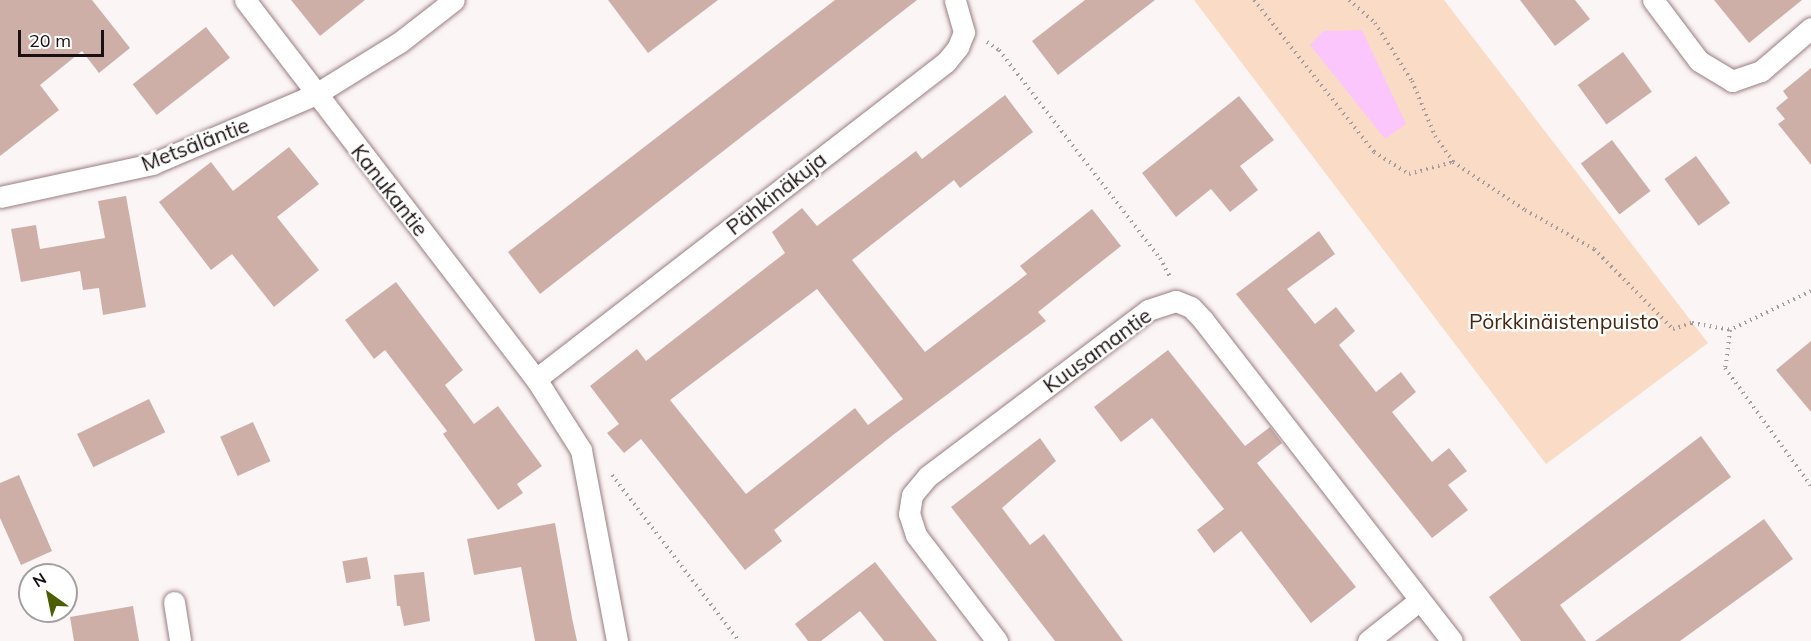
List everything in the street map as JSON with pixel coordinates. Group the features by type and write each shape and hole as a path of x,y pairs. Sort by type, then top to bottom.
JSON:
{"street":[{"name":"Kanukantie","path":"245,0 316,94 543,373 581,450 617,641"},
{"path":"316,94 400,42 454,0"},
{"path":"955,0 964,32"},
{"path":"1653,0 1699,61 1732,81 1761,71 1811,28"},
{"name":"Pähkinäkuja","path":"543,373 946,62 958,47 964,32"},
{"name":"Metsäläntie","path":"0,197 152,164 316,94"},
{"name":"Kuusamantie","path":"997,641 916,535 909,514 912,495 928,476 1148,310 1176,301 1191,308 1203,320 1452,641"},
{"path":"1368,641 1420,600"},
{"path":"174,602 180,641"}],"path":[{"path":"1254,0 1374,152 1409,174 1453,162"},
{"path":"1349,0 1375,23 1412,81 1435,136 1453,162 1525,210 1594,249 1673,328 1692,322 1730,330 1811,291"},
{"path":"964,32 999,50 1160,258 1170,276 1176,301"},
{"path":"1730,330 1725,368 1811,486"},
{"path":"607,469 739,641"}],"green space":[{"name":"Pörkkinäistenpuisto","path":"1194,0 1444,0 1708,343 1546,464"}],"shaded area":[{"path":"1362,30 1406,124 1385,139 1310,45 1323,31"}],"building":[{"path":"0,0 92,0 130,48 99,73 82,51 40,85 59,110 0,156"},
{"path":"291,0 365,0 320,36"},
{"path":"608,0 718,0 648,53"},
{"path":"835,0 917,0 540,294 508,252"},
{"path":"1085,0 1155,0 1058,75 1032,41"},
{"path":"1520,0 1575,0 1590,19 1555,46"},
{"path":"1714,0 1802,0 1749,43"},
{"path":"206,27 230,58 157,115 133,84"},
{"path":"1623,52 1652,92 1606,125 1578,85"},
{"path":"1811,68 1811,165 1778,124 1785,119 1776,108 1788,98 1783,91"},
{"path":"1005,95 1033,132 960,188 954,180 852,260 925,352 1027,274 1020,266 1092,209 1121,246 1038,312 1046,321 893,435 774,530 782,541 745,570 641,439 624,453 607,433 619,424 590,386 637,349 646,361 785,253 772,232 802,208 817,226 916,151 922,159","holes":["817,289 903,399 868,425 855,408 746,494 670,400"]},
{"path":"1239,96 1274,140 1240,166 1258,190 1230,212 1211,189 1176,217 1142,173"},
{"path":"1612,140 1651,191 1619,215 1581,163"},
{"path":"289,147 319,184 277,217 319,270 274,307 232,254 211,270 159,202 211,162 233,191"},
{"path":"1696,156 1730,203 1699,226 1664,179"},
{"path":"126,196 146,307 103,315 99,288 83,290 80,271 21,282 11,229 36,225 40,249 105,238 98,201"},
{"path":"1319,231 1335,254 1287,289 1315,324 1336,307 1355,331 1339,345 1376,392 1401,372 1416,392 1392,412 1432,462 1449,448 1467,471 1448,485 1468,510 1432,538 1236,294"},
{"path":"396,282 463,370 445,385 474,424 498,406 542,466 517,484 523,493 498,510 443,434 447,431 385,350 374,359 345,320"},
{"path":"1811,341 1811,412 1776,370"},
{"path":"1168,350 1245,446 1270,427 1282,443 1257,463 1356,587 1311,623 1241,531 1214,553 1197,530 1224,509 1152,418 1121,442 1094,407"},
{"path":"149,399 165,432 93,467 77,434"},
{"path":"253,422 270,461 238,476 220,437"},
{"path":"1701,436 1731,477 1560,605 1586,641 1521,641 1489,597"},
{"path":"1040,438 1056,461 1002,508 1030,545 1044,534 1123,641 1055,641 951,507"},
{"path":"19,475 52,551 25,563 20,563 0,518 0,483"},
{"path":"1764,519 1793,559 1680,641 1595,641"},
{"path":"555,523 577,641 535,641 521,567 474,575 467,539"},
{"path":"367,557 371,579 346,583 342,561"},
{"path":"875,562 937,641 884,641 860,611 821,641 808,641 795,624"},
{"path":"424,572 430,621 404,626 400,606 397,606 394,575"},
{"path":"133,606 139,641 74,641 71,623 78,623 78,616"}]}
